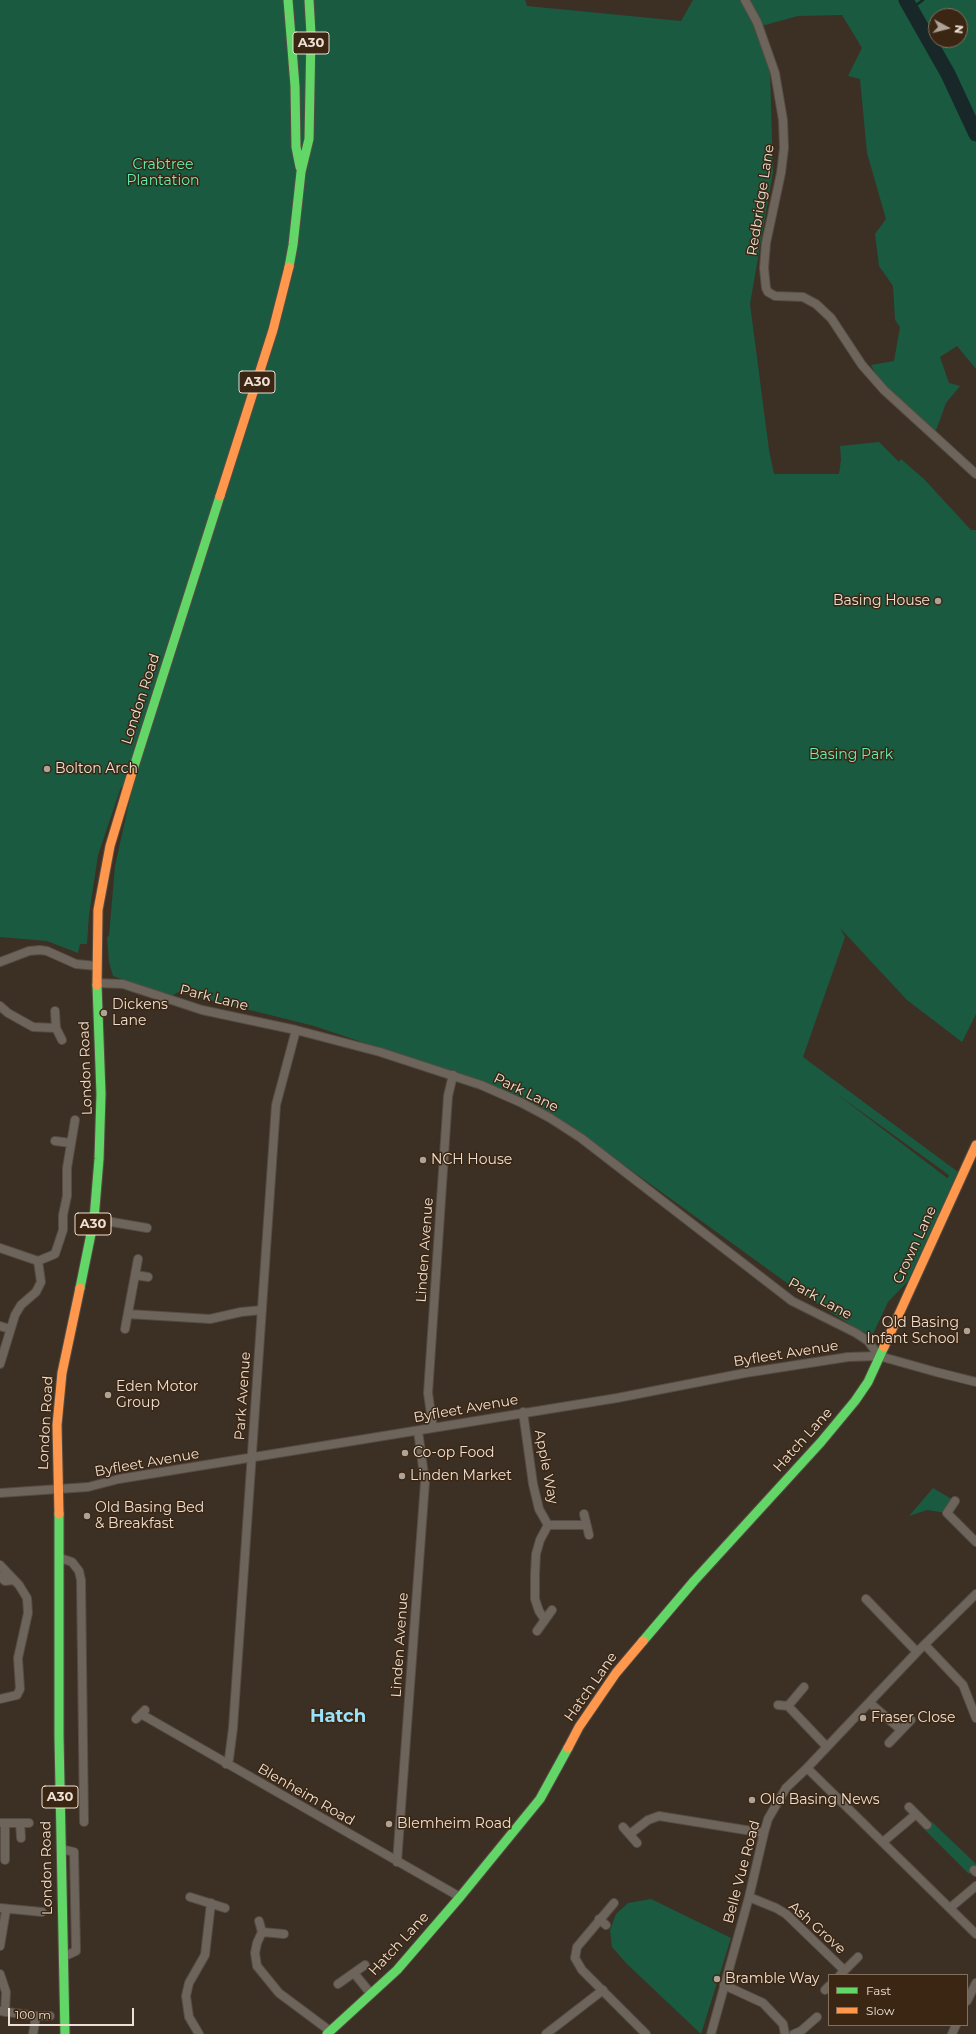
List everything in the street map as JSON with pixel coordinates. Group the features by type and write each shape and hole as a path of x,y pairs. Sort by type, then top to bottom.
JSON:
{"main road":[{"name":"A30","path":"288,0 295,86 296,147 301,172"},
{"name":"A30","path":"301,172 309,139 310,124 311,34 309,0"},
{"name":"London Road","path":"65,2034 61,1849 60,1558 58,1490 59,1394 66,1349 94,1219 102,1110 97,983 98,910 110,846 279,310 293,244 301,172"},
{"name":"Crown Lane","path":"879,1356 976,1145"},
{"name":"Hatch Lane","path":"328,2033 397,1970 460,1898 540,1799 579,1727 616,1673 694,1581 841,1419 868,1382 879,1356"}],"street":[{"name":"Redbridge Lane","path":"745,0 757,22 775,73 782,120 784,148 781,173 766,243 764,268 766,288 768,292 776,296 803,297 816,304 830,318 862,365 884,390 976,474"},
{"path":"0,962 29,951 40,950 47,951 76,964 97,966"},
{"name":"Park Lane","path":"97,983 123,984 202,1010 296,1030 380,1052 453,1075 522,1103 550,1118 630,1174 792,1301 868,1340 879,1356"},
{"path":"0,1006 8,1013 33,1027 56,1028"},
{"path":"55,1011 56,1028 62,1040"},
{"name":"Park Avenue","path":"226,1764 229,1759 234,1728 276,1105 296,1030"},
{"name":"Linden Avenue","path":"433,1428 428,1393 448,1096 453,1075"},
{"path":"0,1248 38,1261 54,1254 59,1246 63,1230 63,1215 67,1196 67,1168 74,1120"},
{"path":"55,1141 71,1143"},
{"path":"94,1219 147,1227"},
{"path":"126,1329 138,1260"},
{"path":"0,1364 15,1315 21,1305 39,1287 41,1278 38,1261"},
{"path":"135,1275 148,1277"},
{"path":"128,1314 210,1319 241,1312 262,1310"},
{"path":"0,1326 10,1329"},
{"name":"Byfleet Avenue","path":"0,1493 58,1490 88,1486 119,1479 523,1412 617,1398 798,1364 848,1357 879,1356 976,1382"},
{"name":"Apple Way","path":"523,1412 533,1484 539,1509 548,1525"},
{"name":"Linden Avenue","path":"397,1862 425,1482 418,1430"},
{"path":"955,1500 947,1513 976,1542"},
{"path":"584,1514 589,1535"},
{"name":"Apple Way","path":"548,1525 586,1525"},
{"name":"Apple Way","path":"545,1620 539,1611 535,1600 535,1560 540,1540 548,1525"},
{"path":"60,1558 72,1562 79,1571 81,1580 84,1822"},
{"path":"0,1565 14,1580 27,1598 28,1613 18,1658 20,1689 17,1695 0,1699"},
{"path":"0,1576 4,1581 14,1580"},
{"name":"Belle Vue Road","path":"711,2034 749,1897 768,1819 786,1788 870,1703 917,1652 976,1594"},
{"path":"866,1600 917,1652"},
{"path":"537,1631 552,1610"},
{"path":"925,1645 963,1685 976,1718"},
{"path":"788,1706 804,1687"},
{"path":"870,1703 901,1730"},
{"path":"778,1705 788,1706 827,1747"},
{"name":"Blenheim Road","path":"141,1714 460,1898"},
{"path":"889,1743 910,1720"},
{"path":"807,1768 976,1934"},
{"path":"909,1807 927,1825"},
{"path":"883,1842 916,1814"},
{"path":"630,1834 648,1820 659,1816 764,1834"},
{"path":"5,1860 2,1823 29,1823"},
{"path":"20,1823 21,1838"},
{"path":"623,1827 636,1843"},
{"path":"61,1849 74,1852 76,1944 76,1951 63,1957"},
{"path":"950,1908 976,1886"},
{"path":"190,1897 225,1908"},
{"name":"Ash Grove","path":"749,1897 776,1908 786,1914 842,1973 858,1957"},
{"path":"614,1903 583,1939 575,1952 578,1964 582,1970 646,2034"},
{"path":"199,2034 189,2017 186,1996 189,1983 205,1955 211,1904"},
{"path":"0,1946 3,1909 42,1912"},
{"path":"599,1920 606,1925"},
{"path":"259,1921 262,1932 257,1943 255,1953 257,1966 279,1993 328,2033"},
{"path":"262,1932 284,1934"},
{"path":"338,1984 365,1965"},
{"path":"354,1972 371,1994"},
{"path":"0,1974 6,1992 2,2012 50,2016"},
{"path":"968,2000 976,1983"},
{"path":"724,1985 763,2003 783,2024 785,2034"},
{"path":"546,2034 603,1990"},
{"path":"33,2034 36,2016"},
{"path":"794,2034 801,2031 817,2017"}],"green space":[{"path":"0,0 525,0 527,6 681,21 693,0 976,0 976,369 957,346 940,357 949,383 960,386 946,403 934,436 884,390 871,365 894,361 900,327 895,320 893,286 879,266 875,234 886,219 867,153 860,79 848,76 862,48 842,15 798,16 754,28 770,72 773,172 750,304 769,450 774,474 839,474 841,460 840,446 879,442 899,462 901,459 924,479 971,530 976,530 976,1014 962,1042 907,1000 840,928 845,937 803,1057 958,1172 908,1281 888,1302 872,1336 857,1329 798,1291 595,1144 551,1115 443,1069 314,1026 178,992 172,996 113,976 109,962 107,937 109,936 115,866 132,789 121,787 98,855 89,915 87,944 80,944 78,953 47,941 0,937","holes":["834,1092 949,1175 947,1178"]},
{"path":"933,1488 955,1501 947,1513 927,1510 909,1516"},
{"path":"932,1822 976,1864 976,1869 969,1874 923,1828"},
{"path":"651,1899 731,1938 701,2034 627,1964 612,1947 610,1930 616,1914 628,1903"}],"waterway":[{"path":"906,0 948,74 976,134"},
{"path":"911,9 923,0"}],"traffic: fast":[{"path":"288,0 295,86 296,147 300,167"},
{"path":"289,267 293,245 301,172 309,139 311,34 309,0"},
{"path":"132,773 220,496"},
{"path":"80,1288 94,1219 99,1159 101,1094 97,985"},
{"path":"643,1641 694,1581 821,1442 855,1401 868,1382 884,1347"},
{"path":"59,1514 59,1737 65,2034"},
{"path":"327,2034 397,1970 460,1897 540,1799 568,1748"}],"traffic: slow":[{"path":"220,496 273,330 289,267"},
{"path":"97,985 98,910 110,846 132,773"},
{"path":"884,1347 976,1145"},
{"path":"59,1514 57,1425 62,1373 80,1288"},
{"path":"568,1748 579,1727 616,1673 643,1641"}],"place":[{"name":"Basing House","path":"938,601"},
{"name":"Bolton Arch","path":"47,769"},
{"name":"Dickens Lane","path":"104,1013"},
{"name":"NCH House","path":"423,1160"},
{"name":"Old Basing Infant School","path":"967,1331"},
{"name":"Eden Motor Group","path":"108,1395"},
{"name":"Co-op Food","path":"405,1453"},
{"name":"Linden Market","path":"402,1476"},
{"name":"Old Basing Bed & Breakfast","path":"87,1516"},
{"name":"Fraser Close","path":"863,1718"},
{"name":"Old Basing News","path":"752,1800"},
{"name":"Blemheim Road","path":"389,1824"},
{"name":"Bramble Way","path":"717,1979"}],"district":[{"name":"Hatch","path":"338,1717"}],"park label":[{"name":"Crabtree Plantation","path":"163,174"},
{"name":"Basing Park","path":"851,755"}]}
